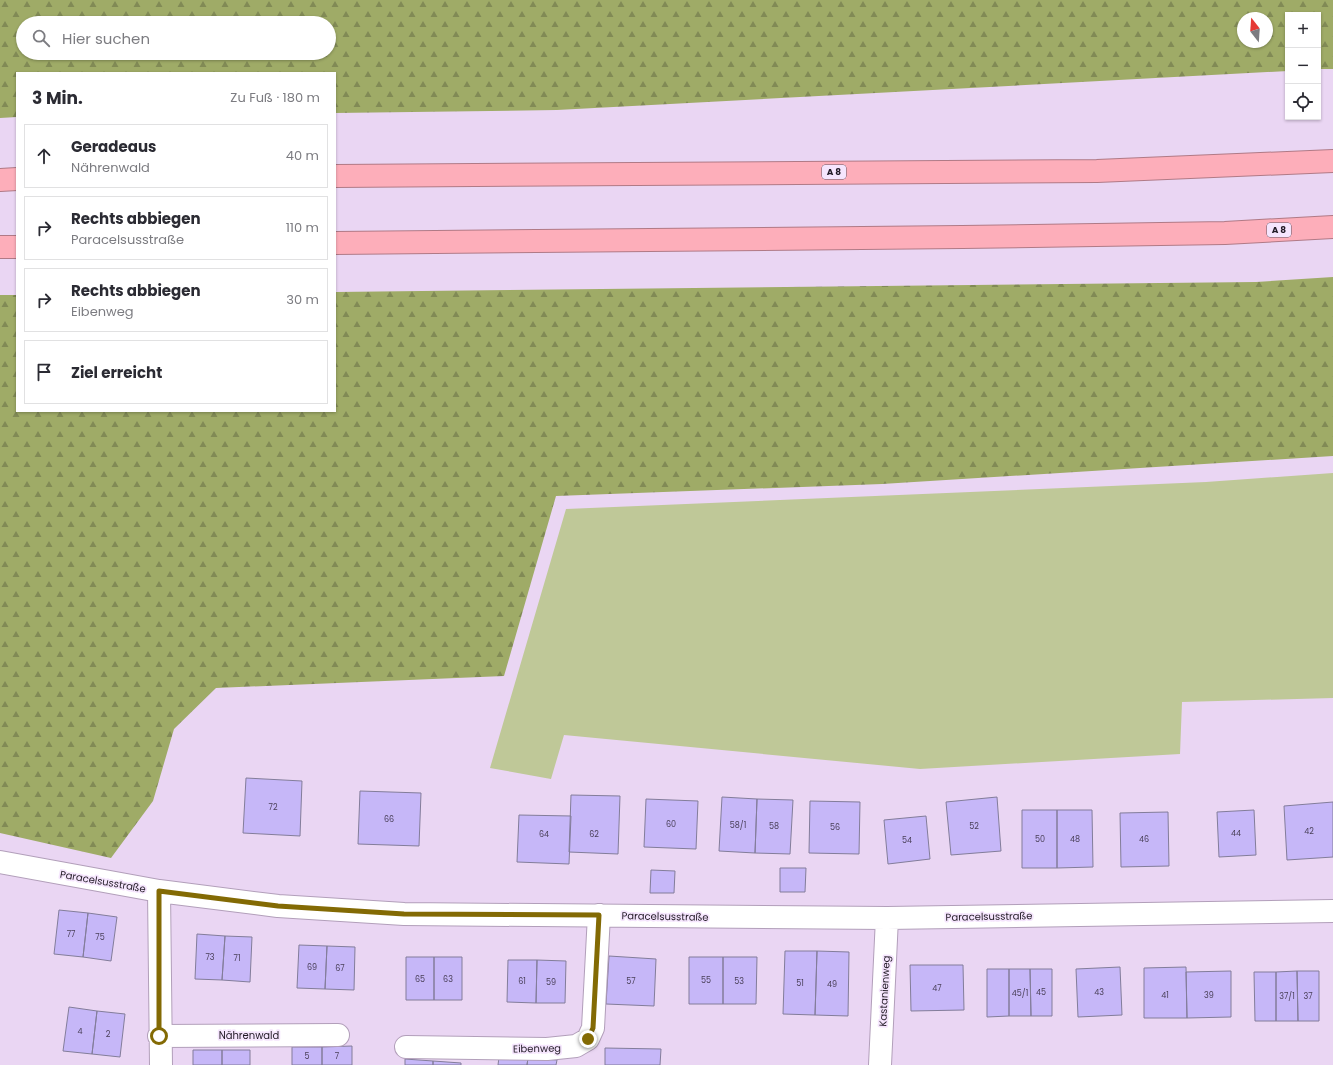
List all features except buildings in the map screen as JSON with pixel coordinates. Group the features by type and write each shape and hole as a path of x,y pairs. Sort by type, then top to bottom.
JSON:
{"highway":[{"name":"A 8","path":"336,176 1097,171 1333,161"},
{"path":"0,180 16,179"},
{"name":"A 8","path":"336,243 1225,233 1333,227"},
{"path":"0,247 16,247"}],"street":[{"name":"Paracelsusstraße","path":"0,862 159,891 278,906 404,914 888,918 1333,911"},
{"path":"159,891 159,1036 161,1065"},
{"name":"Eibenweg","path":"406,1047 547,1049 576,1046 588,1039 593,1028 599,915"},
{"name":"Kastanienweg","path":"880,1065 888,918"},
{"name":"Nährenwald","path":"159,1036 338,1035"}],"green space":[{"path":"0,0 1333,0 1333,69 1321,69 1321,12 1285,12 1285,71 557,110 336,113 336,72 16,72 16,117 0,118"},
{"path":"1333,277 1333,456 882,484 556,496 504,676 216,688 174,729 153,801 111,858 0,833 0,295 16,295 16,412 336,412 336,292 1256,282"},
{"path":"1333,473 1333,698 1182,702 1180,754 920,769 564,735 551,779 490,768 566,509 1206,482"}],"route":[{"path":"159,1036 159,891 278,906 404,914 599,915 593,1028 588,1039"}]}
